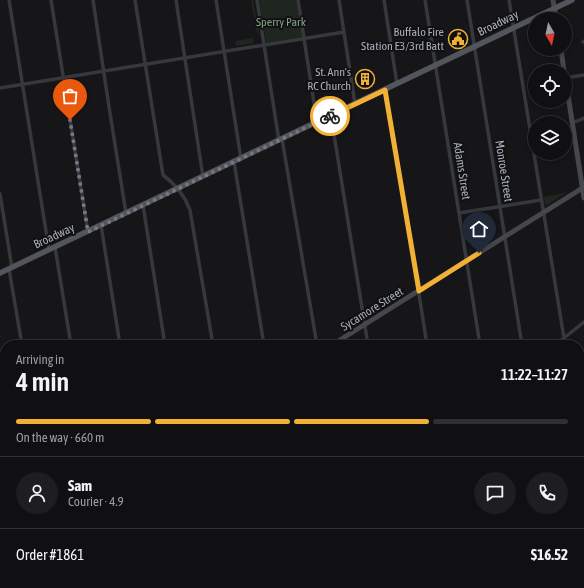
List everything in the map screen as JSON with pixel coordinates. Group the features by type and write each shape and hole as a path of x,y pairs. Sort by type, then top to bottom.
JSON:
{"main road":[{"name":"Broadway","path":"0,273 572,0"}],"street":[{"path":"9,0 49,250"},
{"path":"51,0 88,232"},
{"path":"93,0 126,213"},
{"path":"135,0 163,175 178,189 191,213 212,340"},
{"path":"176,0 203,177"},
{"path":"216,0 241,159"},
{"path":"257,0 316,340"},
{"path":"298,0 317,122"},
{"path":"339,0 355,104"},
{"path":"384,0 397,84"},
{"name":"Adams Street","path":"425,0 479,340"},
{"name":"Monroe Street","path":"467,0 521,340"},
{"path":"509,0 564,338"},
{"path":"553,0 555,12"},
{"path":"0,88 344,32"},
{"path":"572,77 584,76"},
{"path":"385,90 426,340"},
{"path":"331,116 367,340"},
{"path":"584,118 572,123 581,165 584,198"},
{"path":"234,162 263,340"},
{"name":"Sycamore Street","path":"340,340 583,188"},
{"path":"0,194 21,340"},
{"path":"459,213 541,200"},
{"path":"143,205 164,340"},
{"path":"101,225 119,340"},
{"path":"55,247 70,340"},
{"path":"561,340 584,322"}],"green space":[{"path":"251,0 253,0 259,34 256,30"},
{"name":"Sperry Park","path":"259,0 296,0 302,37 266,43"},
{"path":"253,38 253,43 236,46 235,41"},
{"path":"569,191 547,205 545,205 544,197"}],"way so far":[{"path":"70,120 88,232 330,116"}],"place":[{"name":"Buffalo Fire Station E3/3rd Batt","path":"458,39"},
{"name":"St. Ann's RC Church","path":"365,79"}],"route":[{"path":"330,116 385,90 419,291 479,253"}]}
